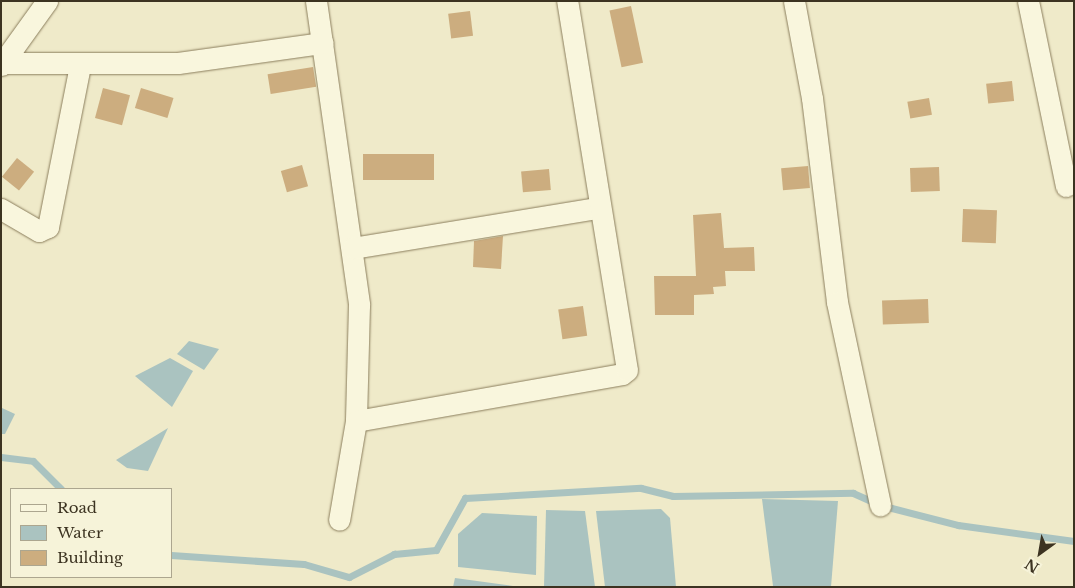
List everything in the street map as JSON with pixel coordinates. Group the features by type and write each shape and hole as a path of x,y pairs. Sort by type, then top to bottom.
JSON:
{"street":[{"path":"2,64 47,1"},
{"path":"316,1 353,248 359,305 356,421 339,520"},
{"path":"356,421 624,373 628,366 598,208 567,1"},
{"path":"794,1 812,98 837,302 880,505"},
{"path":"1028,1 1066,186"},
{"path":"2,64 178,63 323,43"},
{"path":"1,209 39,231 48,227 80,65"},
{"path":"353,248 598,208"}],"water":[{"path":"189,341 219,349 204,370 177,354"},
{"path":"170,358 193,371 172,407 135,376"},
{"path":"2,408 15,414 5,434 1,434"},
{"path":"168,428 148,471 127,468 116,460"},
{"path":"762,499 838,501 831,587 773,586"},
{"path":"661,509 670,518 676,587 605,587 596,511"},
{"path":"546,510 585,511 595,587 544,587"},
{"path":"482,513 537,516 536,575 458,567 458,534"},
{"path":"455,578 513,586 453,587"}],"building":[{"path":"631,6 643,63 622,67 609,11"},
{"path":"470,11 473,36 451,38 448,14"},
{"path":"313,67 316,87 271,94 268,74"},
{"path":"1012,81 1014,101 988,104 986,84"},
{"path":"103,88 130,95 122,125 95,118"},
{"path":"141,88 174,98 167,118 135,108"},
{"path":"929,98 932,115 910,119 907,102"},
{"path":"363,154 434,154 434,180 363,180"},
{"path":"17,158 34,172 19,190 2,177"},
{"path":"302,165 308,186 287,192 281,171"},
{"path":"808,166 810,188 783,190 781,168"},
{"path":"939,167 940,191 911,192 910,168"},
{"path":"549,169 551,190 523,192 521,171"},
{"path":"963,209 997,210 996,243 962,242"},
{"path":"721,213 724,248 754,247 755,271 725,271 726,286 713,287 714,294 694,295 694,315 655,315 654,276 696,276 693,215"},
{"path":"503,236 501,269 473,267 474,241"},
{"path":"928,299 929,323 883,325 882,301"},
{"path":"583,306 587,336 562,339 558,309"}],"waterway":[{"path":"1,457 33,461 60,488"},
{"path":"172,555 304,564 349,577 394,554 436,550 465,498 641,488 673,496 853,493 880,505 958,525 1074,541"}]}
